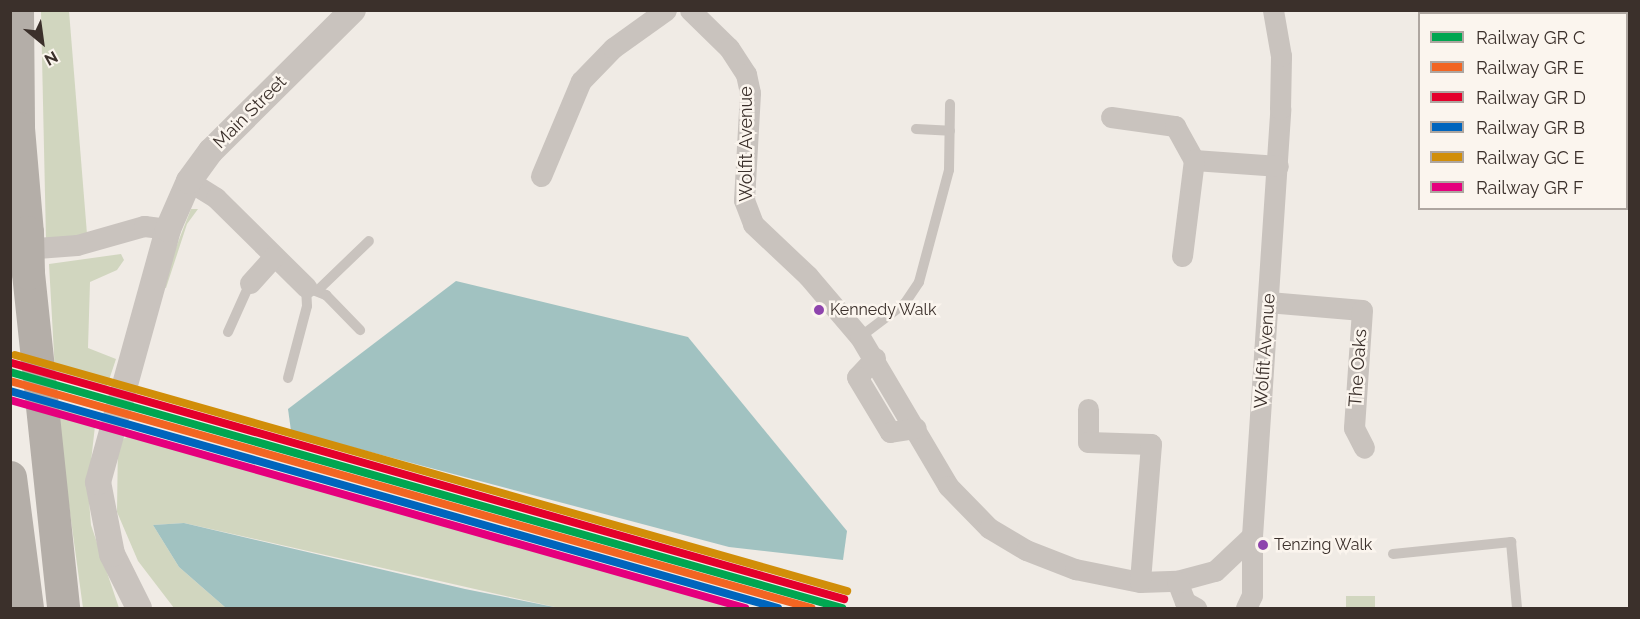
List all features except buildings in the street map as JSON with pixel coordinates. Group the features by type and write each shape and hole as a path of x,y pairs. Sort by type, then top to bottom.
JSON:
{"highway":[{"path":"17,10 22,251 63,609"},
{"path":"10,477 27,609"}],"street":[{"name":"Main Street","path":"139,609 124,585 101,520 98,482 105,443 126,366 168,229 189,181 211,151 353,10"},
{"path":"541,176 580,81 614,48 666,10"},
{"name":"Wolfit Avenue","path":"690,10 729,48 746,74 750,93 744,200 753,224 808,276 860,337 875,358 948,486 1006,540 1075,569 1140,582 1177,581 1215,571 1252,536"},
{"name":"Wolfit Avenue","path":"1247,608 1252,594 1252,536 1278,166 1281,56 1273,10"},
{"path":"1629,49 1629,90"},
{"path":"1111,117 1175,126 1194,160 1182,256"},
{"path":"1194,160 1278,166"},
{"path":"189,181 216,198 311,289"},
{"path":"22,251 77,245 144,226 168,229"},
{"path":"250,283 274,256"},
{"name":"The Oaks","path":"1268,302 1362,310 1354,428 1364,448"},
{"path":"1088,409 1088,442 1151,444 1140,582"},
{"path":"1177,581 1185,602 1196,609"}],"lane":[{"path":"860,337 904,303 919,282 944,199 950,105"},
{"path":"916,129 950,131"},
{"path":"288,378 311,289 369,241"},
{"path":"228,332 250,283"},
{"path":"311,289 360,330"},
{"path":"1393,554 1511,542 1517,609"}],"green space":[{"path":"41,11 69,11 87,234 46,240"},
{"path":"191,209 198,209 187,224 166,288 160,288"},
{"path":"121,254 124,260 117,270 90,282 88,348 116,359 106,389 55,372 49,264"},
{"path":"55,403 96,417 88,488 91,525 119,608 83,608"},
{"path":"134,434 734,608 559,608 184,523 153,525 179,567 226,608 174,608 138,561 117,512 118,441"},
{"path":"1346,596 1375,596 1375,608 1346,608"}],"water":[{"path":"456,281 688,337 847,531 843,560 729,547 291,431 288,409"},
{"path":"184,523 465,589 559,608 226,608 179,567 153,525"}],"transit line":[{"path":"15,355 847,591"},
{"path":"12,363 844,599"},
{"path":"10,372 842,608"},
{"path":"10,381 811,608"},
{"path":"10,391 778,608"},
{"path":"10,400 745,608"}],"place":[{"name":"Kennedy Walk","path":"819,310"},
{"name":"Tenzing Walk","path":"1263,545"}]}
